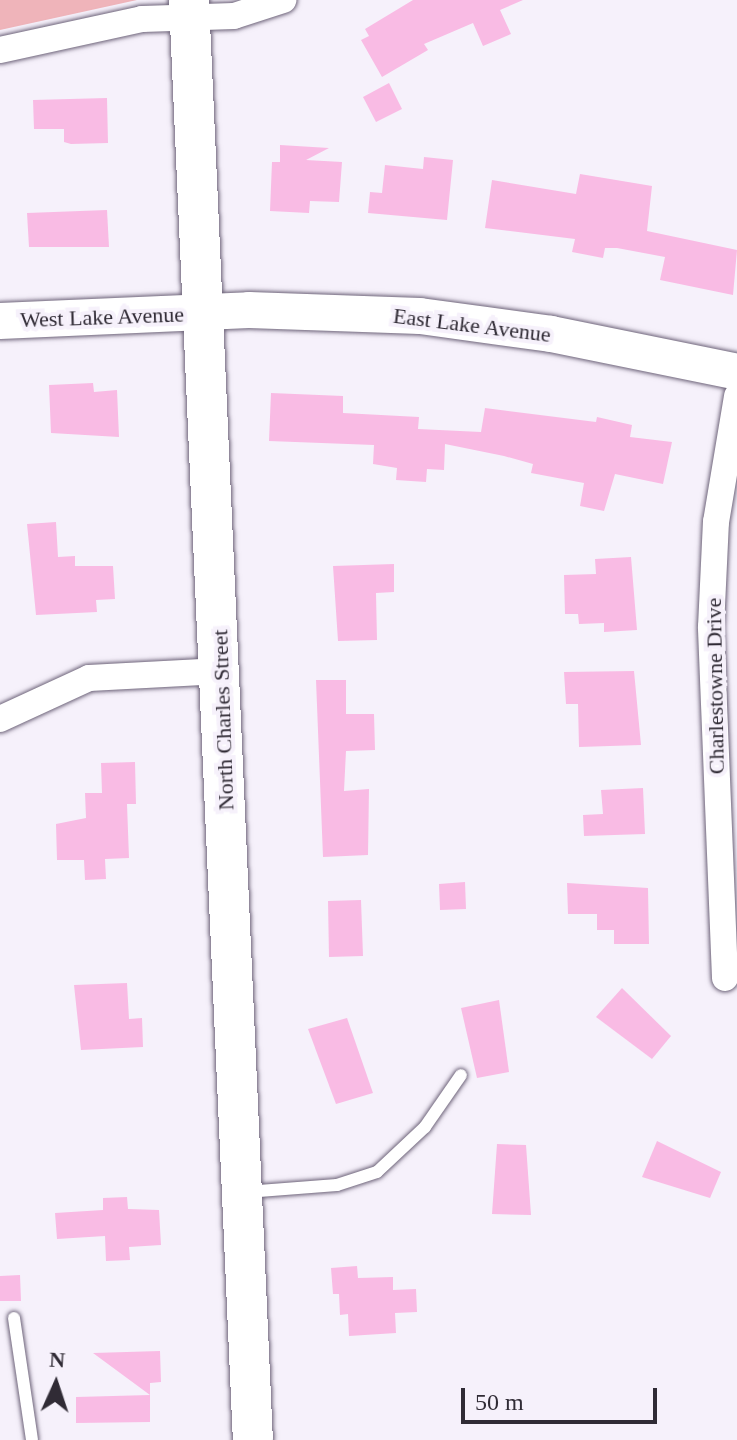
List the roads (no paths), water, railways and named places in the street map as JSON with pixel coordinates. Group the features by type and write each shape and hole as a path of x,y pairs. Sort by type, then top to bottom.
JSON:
{"main road":[{"name":"North Charles Street","path":"189,9 253,1440"}],"street":[{"path":"0,50 189,9 234,16 283,0"},
{"name":"West Lake Avenue","path":"0,321 203,312"},
{"name":"East Lake Avenue","path":"203,312 420,316 551,334 737,372"},
{"name":"Charlestowne Drive","path":"725,978 711,627 716,522 737,396"},
{"path":"0,719 89,678 221,671"}],"lane":[{"path":"243,1192 337,1185 377,1172 425,1127 461,1075"},
{"path":"14,1318 32,1440"}]}
